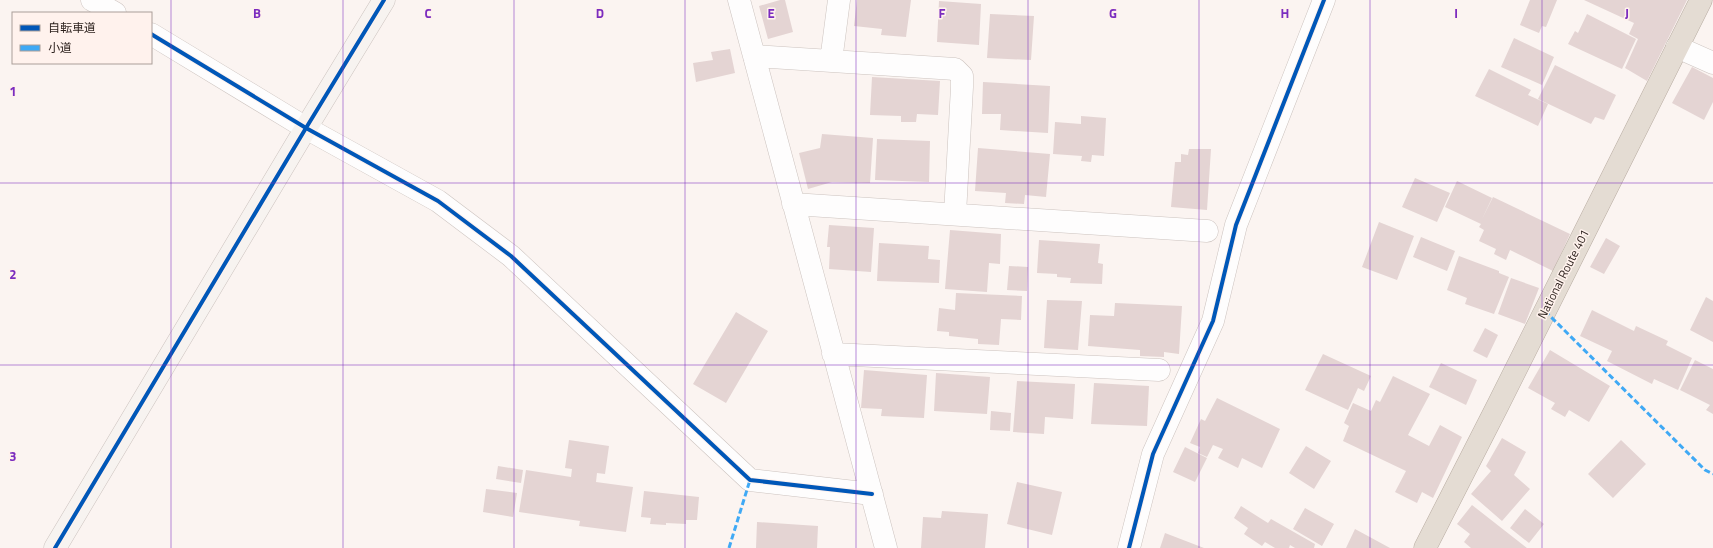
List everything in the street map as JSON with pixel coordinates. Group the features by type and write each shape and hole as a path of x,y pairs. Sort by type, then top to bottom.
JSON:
{"highway":[{"name":"National Route 401","path":"1424,548 1498,405 1701,0"}],"street":[{"path":"92,0 112,12"},
{"path":"55,548 384,0"},
{"path":"739,0 886,548"},
{"path":"831,61 839,0"},
{"path":"1129,548 1154,454 1213,321 1236,225 1324,0"},
{"path":"152,35 306,128 438,200 511,256 750,480 872,494"},
{"path":"1677,46 1713,64"},
{"path":"754,56 955,68 962,76 955,214"},
{"path":"793,204 1207,232"},
{"path":"833,354 1159,370"}],"building":[{"path":"785,0 793,32 768,39 759,6"},
{"path":"857,0 911,0 906,37 881,35 882,29 854,26"},
{"path":"1530,0 1557,0 1546,27 1542,26 1539,33 1520,25"},
{"path":"1584,0 1687,0 1647,81 1625,68 1638,39 1629,34 1634,23"},
{"path":"939,1 981,4 979,45 937,42"},
{"path":"990,14 1034,16 1031,60 987,58"},
{"path":"1587,14 1636,39 1622,69 1568,44 1575,31 1578,33"},
{"path":"1514,38 1554,57 1542,85 1501,67"},
{"path":"730,49 735,73 696,82 693,63 713,60 711,52"},
{"path":"1555,65 1616,95 1604,120 1595,117 1591,124 1538,99"},
{"path":"1692,67 1713,78 1713,102 1704,120 1672,103"},
{"path":"1489,69 1531,90 1528,95 1548,104 1538,126 1475,96"},
{"path":"872,77 940,81 938,115 917,114 916,122 901,122 901,116 870,115"},
{"path":"983,82 1050,86 1048,133 1000,130 1001,114 982,114"},
{"path":"1081,116 1106,118 1104,156 1092,155 1091,162 1081,161 1082,156 1053,154 1055,122 1081,124"},
{"path":"822,134 873,138 870,183 832,182 808,189 799,153 820,148"},
{"path":"877,139 930,141 929,182 875,180"},
{"path":"978,148 1050,154 1046,197 1025,195 1024,204 1005,203 1006,193 975,191"},
{"path":"1189,149 1211,149 1207,210 1171,207 1175,162 1181,162 1181,154 1188,155"},
{"path":"1415,178 1450,193 1437,222 1402,207"},
{"path":"1457,181 1492,198 1482,219 1493,197 1570,234 1553,271 1510,250 1506,260 1494,254 1496,249 1479,241 1484,230 1479,227 1481,224 1445,207"},
{"path":"1379,222 1414,236 1397,280 1362,267"},
{"path":"829,225 874,228 871,272 829,269 830,247 827,247"},
{"path":"950,230 1001,234 1000,264 989,263 987,292 945,289"},
{"path":"1421,237 1455,251 1447,271 1413,257"},
{"path":"1606,238 1620,246 1604,274 1590,267"},
{"path":"1039,240 1100,244 1098,263 1103,264 1102,284 1070,283 1071,278 1057,277 1057,274 1037,273"},
{"path":"879,243 929,246 928,259 940,260 939,283 877,281"},
{"path":"1459,256 1499,271 1499,273 1509,277 1494,314 1465,304 1467,298 1447,290"},
{"path":"1009,266 1028,267 1027,291 1007,290"},
{"path":"1511,278 1539,288 1525,324 1498,314"},
{"path":"956,293 1022,296 1021,320 1001,319 999,345 978,344 978,339 949,336 949,332 937,331 939,308 955,310"},
{"path":"1706,297 1713,301 1713,342 1690,330"},
{"path":"1047,300 1082,301 1078,350 1044,348"},
{"path":"1115,303 1182,306 1179,354 1164,352 1164,357 1140,356 1140,350 1088,346 1090,315 1114,316"},
{"path":"1592,310 1634,331 1636,326 1668,341 1666,345 1692,358 1678,390 1654,379 1652,384 1607,361 1612,351 1580,336"},
{"path":"736,312 768,331 726,403 693,384"},
{"path":"1485,328 1498,335 1487,358 1473,351"},
{"path":"1550,350 1610,386 1589,422 1569,410 1565,417 1551,409 1555,403 1528,388"},
{"path":"1323,354 1371,376 1364,391 1358,388 1348,410 1305,390"},
{"path":"1695,360 1713,369 1713,414 1706,410 1710,405 1680,390"},
{"path":"1441,363 1477,380 1466,405 1429,387"},
{"path":"864,370 927,375 924,418 881,416 882,409 861,408"},
{"path":"936,373 990,377 987,414 934,411"},
{"path":"1393,376 1430,394 1408,435 1429,446 1440,425 1462,437 1433,498 1422,492 1417,503 1395,492 1406,471 1343,441 1349,426 1344,423 1353,403 1371,411 1376,400 1380,402"},
{"path":"1017,381 1075,384 1073,419 1045,417 1044,434 1013,432"},
{"path":"1094,383 1149,386 1147,426 1091,424"},
{"path":"1217,398 1280,429 1262,468 1242,458 1238,468 1218,458 1223,449 1213,445 1207,457 1198,453 1200,447 1190,443 1201,419 1205,421"},
{"path":"991,411 1011,413 1010,431 990,430"},
{"path":"1502,438 1526,452 1514,475 1530,489 1502,521 1471,494 1491,471 1486,466"},
{"path":"569,440 609,446 605,474 597,473 596,482 633,487 626,532 579,526 580,521 519,512 526,470 571,477 572,469 565,468"},
{"path":"1621,440 1646,464 1613,498 1588,474"},
{"path":"1306,446 1331,461 1314,489 1289,473"},
{"path":"1185,447 1207,458 1195,482 1173,472"},
{"path":"498,466 523,470 521,483 496,479"},
{"path":"1017,482 1062,492 1052,535 1007,524"},
{"path":"486,489 517,493 513,517 483,512"},
{"path":"644,491 699,497 697,520 686,520 686,524 650,524 651,518 641,517"},
{"path":"1472,505 1527,548 1471,548 1464,542 1470,534 1457,524"},
{"path":"1241,506 1268,523 1271,519 1315,544 1314,548 1295,548 1290,545 1289,548 1275,548 1265,542 1262,546 1244,534 1248,528 1234,518"},
{"path":"1305,508 1334,524 1322,546 1293,529"},
{"path":"1525,509 1544,524 1529,543 1510,528"},
{"path":"942,511 988,514 985,548 921,548 923,517 941,518"},
{"path":"757,522 818,526 817,548 756,548"},
{"path":"1355,529 1390,548 1346,548"},
{"path":"1165,533 1204,548 1160,548"}],"marked path":[{"path":"1545,311 1705,470 1713,474"},
{"path":"729,548 750,480"}],"cycle path":[{"path":"55,548 384,0"},
{"path":"1129,548 1153,454 1213,321 1236,225 1324,0"},
{"path":"152,35 306,128 438,201 511,256 750,480 872,494"}]}
